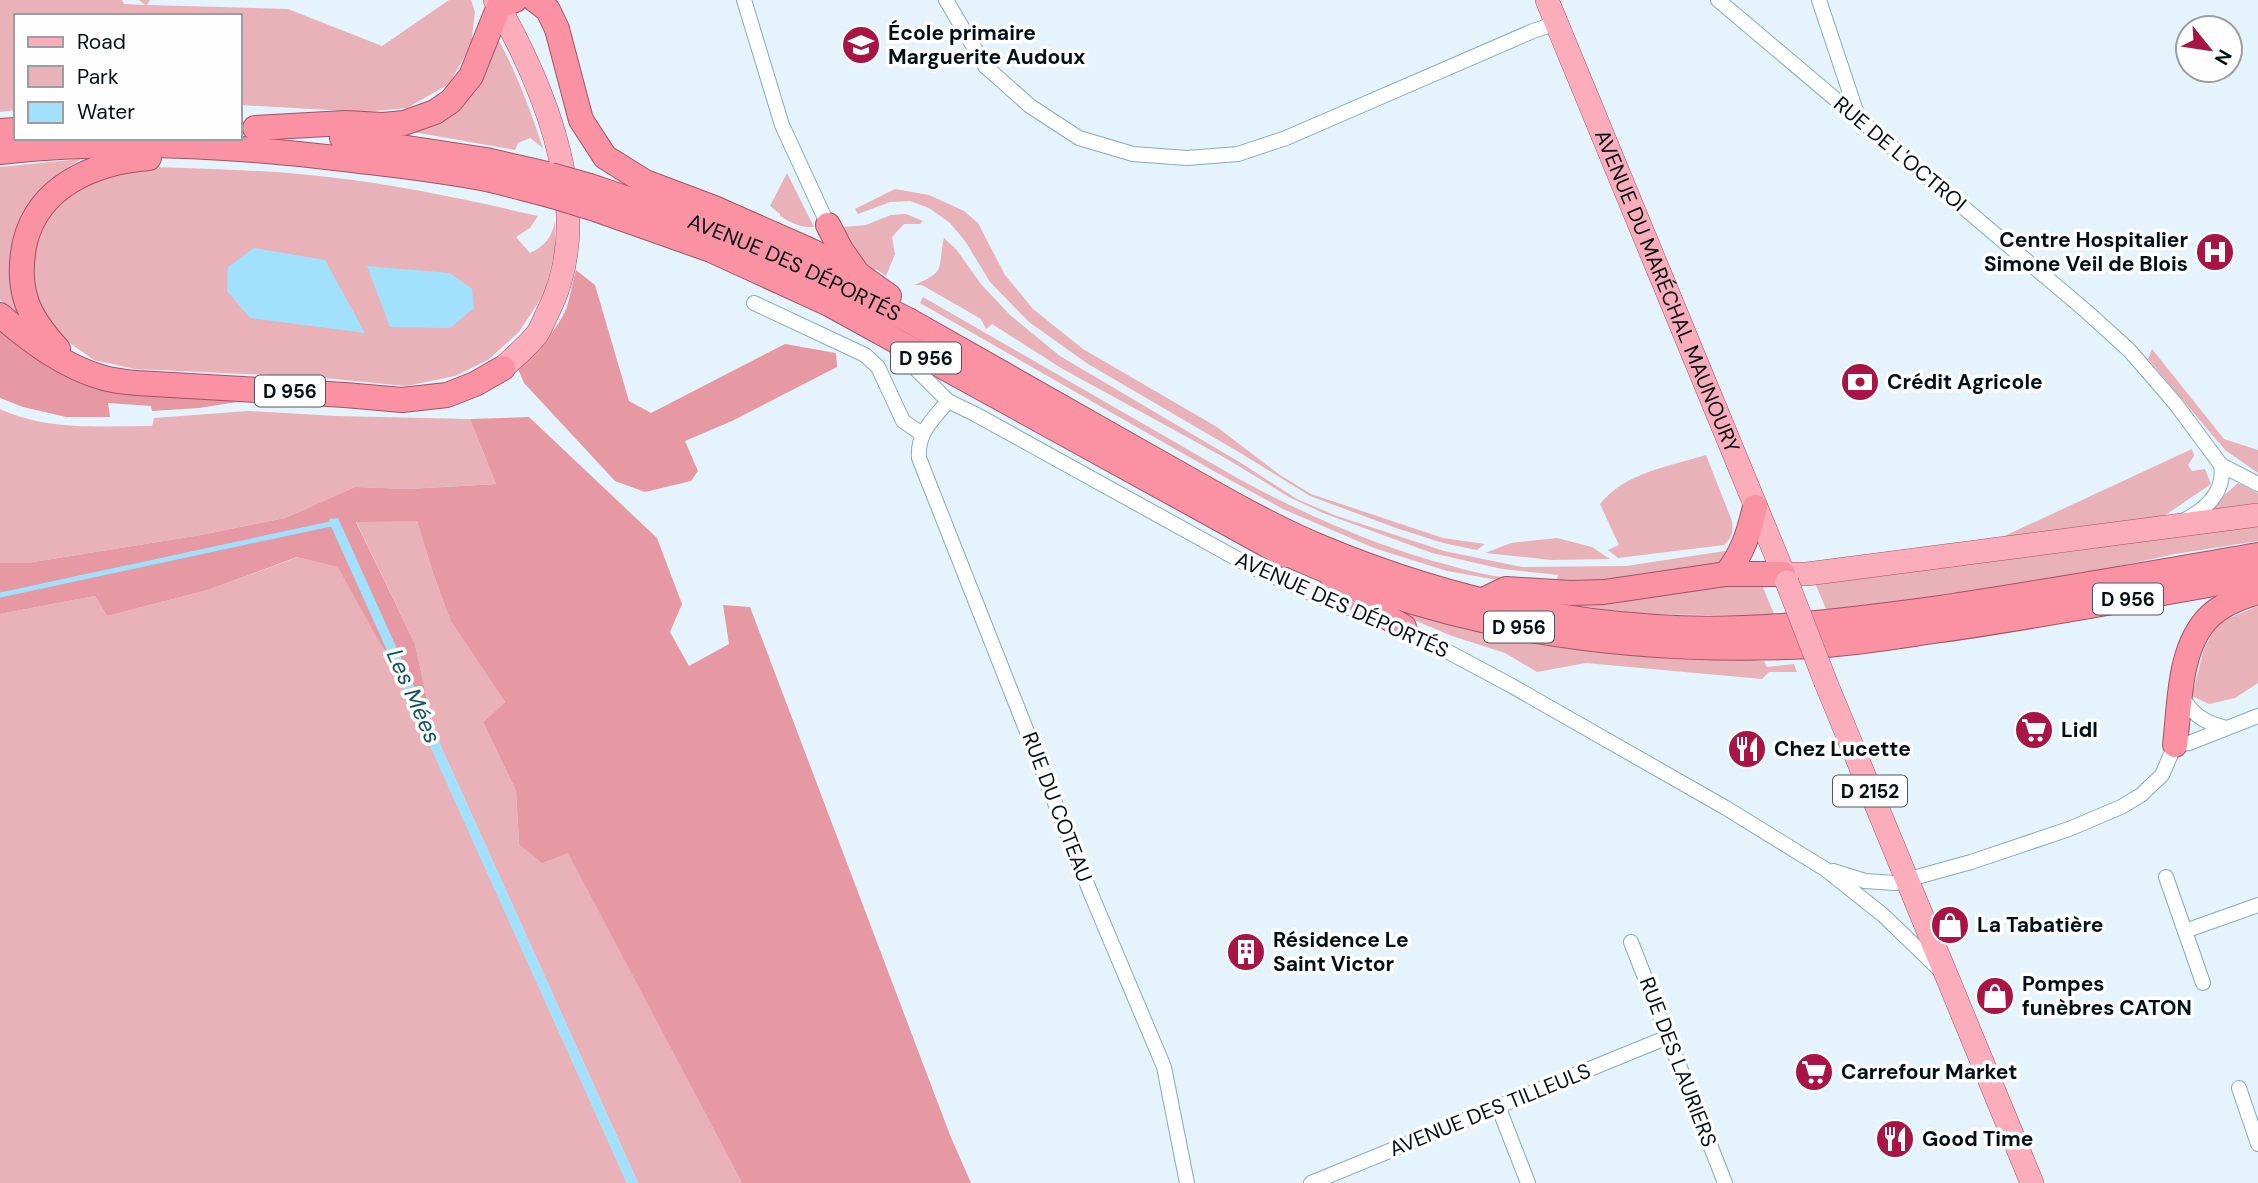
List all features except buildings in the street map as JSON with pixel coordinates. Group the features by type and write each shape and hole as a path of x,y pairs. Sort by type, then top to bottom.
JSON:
{"highway":[{"name":"D 956","path":"535,0 548,10 557,29 581,120 605,157 645,182 714,208 807,249 885,316"},
{"name":"D 956","path":"253,135 345,123 404,123 435,112 452,101 471,76 503,2"},
{"name":"AVENUE DES DÉPORTÉS","path":"253,135 423,169 552,186 591,197 711,250 858,291 885,316 1271,547"},
{"name":"D 956","path":"0,152 83,146 165,145 209,140"},
{"name":"D 956","path":"72,365 35,320 26,300 22,278 22,253 27,233 37,213 51,196 86,173 110,164 228,140"},
{"path":"807,249 822,239 828,225"},
{"path":"828,225 858,291"},
{"name":"D 956","path":"0,315 40,348 72,365 104,378 137,383 402,400 447,395 475,384 503,368"},
{"name":"AVENUE DES DÉPORTÉS","path":"885,316 1205,488 1321,547 1409,580 1481,601"},
{"path":"1726,574 1745,544 1755,507"},
{"name":"D 956","path":"1271,547 1360,584 1416,603 1550,633 1609,641 1689,646 1814,646 1999,622 2258,576"},
{"path":"1271,547 1404,627"},
{"name":"D 956","path":"1481,601 1597,622 1658,628 1730,629 1841,622 2016,597 2258,555"},
{"name":"D 956","path":"1481,601 1506,589 1558,593 1604,592 1726,574 1785,578"},
{"path":"2175,745 2185,667 2193,639 2210,616 2237,598 2258,592"}],"main road":[{"name":"AVENUE DU MARÉCHAL MAUNOURY","path":"1547,0 1785,578"},
{"name":"D 956","path":"503,2 548,111 562,164 568,224 564,267 555,296 537,334 503,368"},
{"name":"D 956","path":"1785,578 2258,515"},
{"name":"D 2152","path":"1785,578 2032,1183"}],"street":[{"path":"744,0 782,125 828,225"},
{"path":"946,0 985,66 1030,106 1079,138 1133,154 1187,158 1238,154 1286,138 1557,23"},
{"name":"RUE DE L'OCTROI","path":"1718,0 2086,310 2129,350 2175,403 2221,465 2258,484"},
{"path":"1819,0 1859,119"},
{"path":"754,303 865,355 878,367 903,421 922,434 948,401"},
{"name":"AVENUE DES DÉPORTÉS","path":"885,316 905,358 948,401 1252,568 1329,601 1404,627 1726,808 1825,869 1883,915 1948,977"},
{"name":"RUE DU COTEAU","path":"922,434 918,444 919,458 1091,894 1164,1067 1187,1183"},
{"path":"2168,528 2188,518 2220,490 2223,478 2221,465"},
{"path":"2181,695 2197,716 2226,728"},
{"path":"2175,745 2189,743 2258,716"},
{"name":"AVENUE DES DÉPORTÉS","path":"1825,869 1864,881 1908,881 2069,829 2121,807 2153,785 2168,764 2175,745"},
{"path":"2166,877 2203,983"},
{"path":"2185,930 2258,905"},
{"name":"RUE DES LAURIERS","path":"1631,942 1724,1183"},
{"name":"AVENUE DES TILLEULS","path":"1311,1183 1333,1179 1498,1106 1668,1037"},
{"path":"2239,1088 2258,1142"},
{"path":"1498,1106 1528,1183"}],"green space":[{"path":"0,0 122,0 124,4 145,5 139,0 150,0 147,5 288,9 382,46 449,0 471,0 475,12 471,45 449,84 407,108 365,112 242,105 242,14 14,14 14,110 0,112"},
{"path":"496,35 522,90 543,148 530,138 518,143 515,150 407,131"},
{"path":"81,159 38,195 19,224 11,259 12,279 24,321 0,300 0,167"},
{"path":"152,167 262,171 355,180 512,210 538,216 530,228 516,237 530,253 547,240 555,221 555,250 545,292 519,332 488,360 455,376 406,386 314,377 135,369 94,360 57,334 39,308 31,283 37,231 75,184"},
{"path":"787,173 814,227 792,223 770,206"},
{"path":"895,189 929,195 964,211 978,223 1005,275 1033,309 1083,349 1217,427 1280,475 1311,494 1443,538 1485,544 1477,550 1443,543 1310,496 1088,364 1029,322 990,282 965,241 950,223 929,208 910,201 890,202 858,214 855,209"},
{"path":"906,214 923,221 920,224 904,224 892,237 895,254 886,276 876,269 870,274 841,228 866,225 891,215"},
{"path":"944,238 1010,315 1060,356 1297,499 1334,515 1444,551 1522,567 1626,566 1725,551 1735,553 1727,561 1716,565 1605,584 1520,584 1447,571 1374,548 1283,509 1210,469 920,303 923,297 1239,479 1334,525 1383,545 1476,572 1556,582 1558,575 1502,569 1432,553 1323,513 1289,497 1227,459 1061,368 992,324 986,329 981,319 922,285 914,285 937,272"},
{"path":"2152,349 2224,439 2258,450 2258,473 2225,450 2148,359"},
{"path":"0,409 36,421 94,426 152,426 154,418 248,411 470,419 496,484 407,489 355,487 285,518 201,535 27,563 0,563"},
{"path":"2192,449 2194,456 2188,465 2192,471 2205,469 2211,484 2164,516 1998,539"},
{"path":"1706,455 1732,521 1732,534 1724,545 1618,558 1608,550 1619,545 1600,504 1610,493 1648,472"},
{"path":"2238,483 2258,493 2258,509 2198,518"},
{"path":"356,521 417,521 450,620 505,702 483,722 516,791 519,844 568,852 742,1183 638,1183 434,731 415,644"},
{"path":"2258,521 2258,541 2175,554 2059,579 1911,603 1827,611 1814,581"},
{"path":"1557,538 1592,547 1610,559 1552,560 1485,553 1511,543"},
{"path":"298,557 339,567 395,667 627,1183 0,1183 0,614 95,596 107,616 208,590"},
{"path":"1761,583 1775,616 1638,614 1555,603"},
{"path":"2258,606 2258,683 2235,698 2209,704 2192,696 2204,649 2218,623"},
{"path":"1399,608 1544,645 1622,654 1764,661 1767,667 1794,664 1797,672 1769,672 1762,679 1586,663 1537,672 1505,653 1452,636 1402,615"}],"shaded area":[{"path":"576,270 595,285 629,401 651,413 785,344 836,353 837,367 732,421 685,441 698,471 691,481 645,492 615,481 524,383 518,369 560,321 568,303"},
{"path":"0,322 42,361 97,389 244,401 152,411 151,406 108,403 110,417 66,417 23,407 0,398"},
{"path":"529,417 657,538 682,604 670,632 689,666 729,644 723,605 750,607 950,1135 971,1183 742,1183 568,853 542,863 519,844 516,791 483,722 505,702 450,620 417,521 356,522 415,644 434,731 338,567 297,557 208,590 107,616 95,596 0,614 0,563 27,563 201,535 285,518 355,487 408,489 496,484 470,419"}],"water":[{"path":"254,248 325,260 365,333 250,318 227,291 228,267"},
{"path":"367,266 450,273 472,289 474,308 450,328 390,327"},
{"path":"338,518 638,1183 627,1183 330,524 329,519"}],"waterway":[{"name":"Les Mées","path":"0,595 335,523"}],"place":[{"name":"École primaire Marguerite Audoux","path":"861,45"},
{"name":"Centre Hospitalier Simone Veil de Blois","path":"2215,252"},
{"name":"Crédit Agricole","path":"1860,382"},
{"name":"Lidl","path":"2034,730"},
{"name":"Chez Lucette","path":"1747,749"},
{"name":"La Tabatière","path":"1950,925"},
{"name":"Résidence Le Saint Victor","path":"1246,952"},
{"name":"Pompes funèbres CATON","path":"1995,996"},
{"name":"Carrefour Market","path":"1814,1072"},
{"name":"Good Time","path":"1895,1139"}]}
